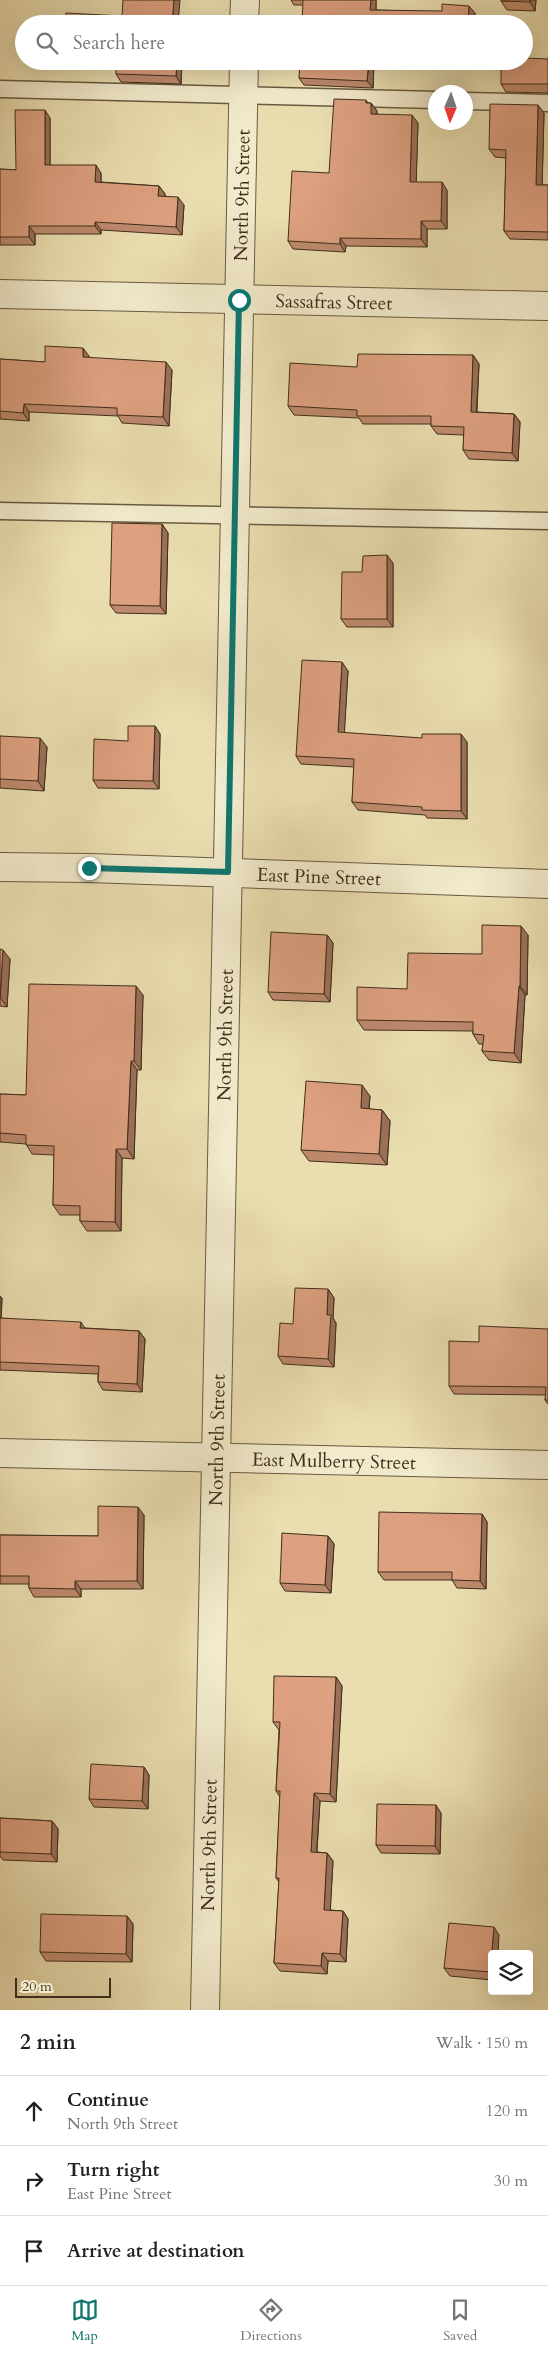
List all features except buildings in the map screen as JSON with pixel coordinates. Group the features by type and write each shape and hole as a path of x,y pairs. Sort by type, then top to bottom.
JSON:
{"street":[{"path":"244,15 245,0"},
{"name":"North 9th Street","path":"205,2010 244,70"},
{"name":"Sassafras Street","path":"0,294 548,306"},
{"name":"East Pine Street","path":"0,866 548,884"},
{"name":"East Mulberry Street","path":"0,1453 548,1465"}],"lane":[{"path":"0,89 428,100"},
{"path":"473,101 548,103"},
{"path":"0,512 235,514 548,521"}],"route":[{"path":"89,868 228,872 239,300"}]}
